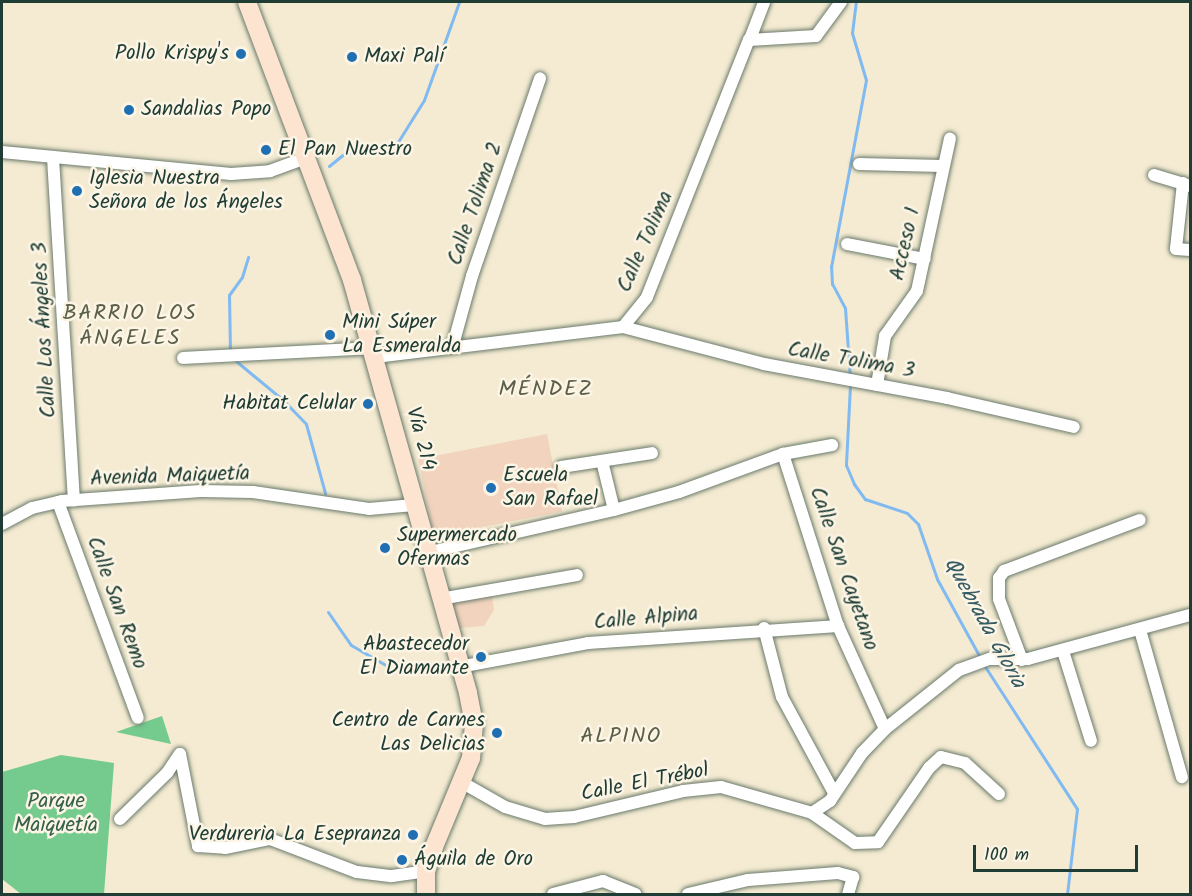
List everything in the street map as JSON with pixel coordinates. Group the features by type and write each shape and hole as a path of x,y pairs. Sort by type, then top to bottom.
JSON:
{"main road":[{"name":"Vía 214","path":"247,2 352,280 374,352 426,553 474,724 464,783 426,871 426,894"}],"street":[{"name":"Calle Tolima","path":"623,327 651,286 764,2"},
{"path":"750,39 816,36 842,2"},
{"name":"Calle Tolima 2","path":"453,345 472,276 540,78"},
{"name":"Acceso 1","path":"877,386 885,336 917,291 942,166 950,139"},
{"path":"2,152 231,174 270,171 306,158"},
{"name":"Calle Los Ángeles 3","path":"53,158 74,500"},
{"path":"859,164 942,166"},
{"path":"1154,175 1187,185 1176,249 1191,250"},
{"path":"847,244 925,259"},
{"path":"183,358 374,352 623,327"},
{"name":"Calle Tolima 3","path":"623,327 834,379 1074,427"},
{"path":"426,553 614,510 679,492 783,454 832,445"},
{"path":"561,467 652,453"},
{"name":"Calle San Cayetano","path":"783,454 838,626 885,729"},
{"path":"602,461 614,510"},
{"name":"Avenida Maiquetía","path":"2,524 32,508 58,502 201,491 252,492 369,509 414,505"},
{"name":"Calle San Remo","path":"58,502 138,718"},
{"path":"1022,660 999,599 999,578 1004,571 1140,520"},
{"path":"440,599 577,574"},
{"path":"812,813 823,809 833,791 885,729 971,664 990,659 1022,660 1063,651 1191,615"},
{"name":"Calle Alpina","path":"459,667 588,643 764,628 838,626"},
{"path":"764,628 782,697 833,791"},
{"path":"1140,630 1182,777"},
{"path":"1063,651 1091,741"},
{"path":"120,819 167,773 180,754 198,846 225,848 270,839 357,872 392,876 426,871"},
{"name":"Calle El Trébol","path":"464,783 505,807 545,819 574,817 683,791 721,787 812,813 855,843 878,842 928,768 941,757 965,763 999,794"},
{"path":"688,894 724,884 788,876 838,873 853,877 848,894"},
{"path":"553,894 603,881 636,894"}],"shaded area":[{"name":"Escuela San Rafael","path":"547,434 562,512 433,537 418,459"},
{"path":"492,596 494,610 484,626 459,628 452,601"}],"green space":[{"path":"162,716 171,744 116,732"},
{"name":"Parque Maiquetía","path":"61,755 114,763 104,894 21,894 2,879 2,772"}],"waterway":[{"path":"329,166 345,153 396,145 424,100 459,2"},
{"name":"Quebrada Gloria","path":"850,378 845,308 832,284 831,267 866,80 852,33 856,2"},
{"path":"230,352 229,295 242,277 248,257"},
{"path":"236,361 283,400 306,424 325,493"},
{"name":"Quebrada Gloria","path":"850,385 846,465 854,484 865,499 907,513 918,524 937,579 981,659"},
{"path":"328,612 351,645 389,667"},
{"name":"Quebrada Gloria","path":"984,665 1077,809 1067,894"}],"place":[{"name":"Pollo Krispy's","path":"241,54"},
{"name":"Maxi Palí","path":"352,57"},
{"name":"Sandalias Popo","path":"129,110"},
{"name":"El Pan Nuestro","path":"266,150"},
{"name":"Iglesia Nuestra Señora de los Ángeles","path":"77,191"},
{"name":"Mini Súper La Esmeralda","path":"330,335"},
{"name":"Habitat Celular","path":"368,404"},
{"name":"Escuela San Rafael","path":"491,488"},
{"name":"Supermercado Ofermas","path":"385,548"},
{"name":"Abastecedor El Diamante","path":"481,657"},
{"name":"Centro de Carnes Las Delicias","path":"497,733"},
{"name":"Verdureria La Esepranza","path":"413,835"},
{"name":"Águila de Oro","path":"402,860"}],"district":[{"name":"BARRIO LOS ÁNGELES","path":"130,326"},
{"name":"MÉNDEZ","path":"546,390"},
{"name":"ALPINO","path":"621,737"}]}
